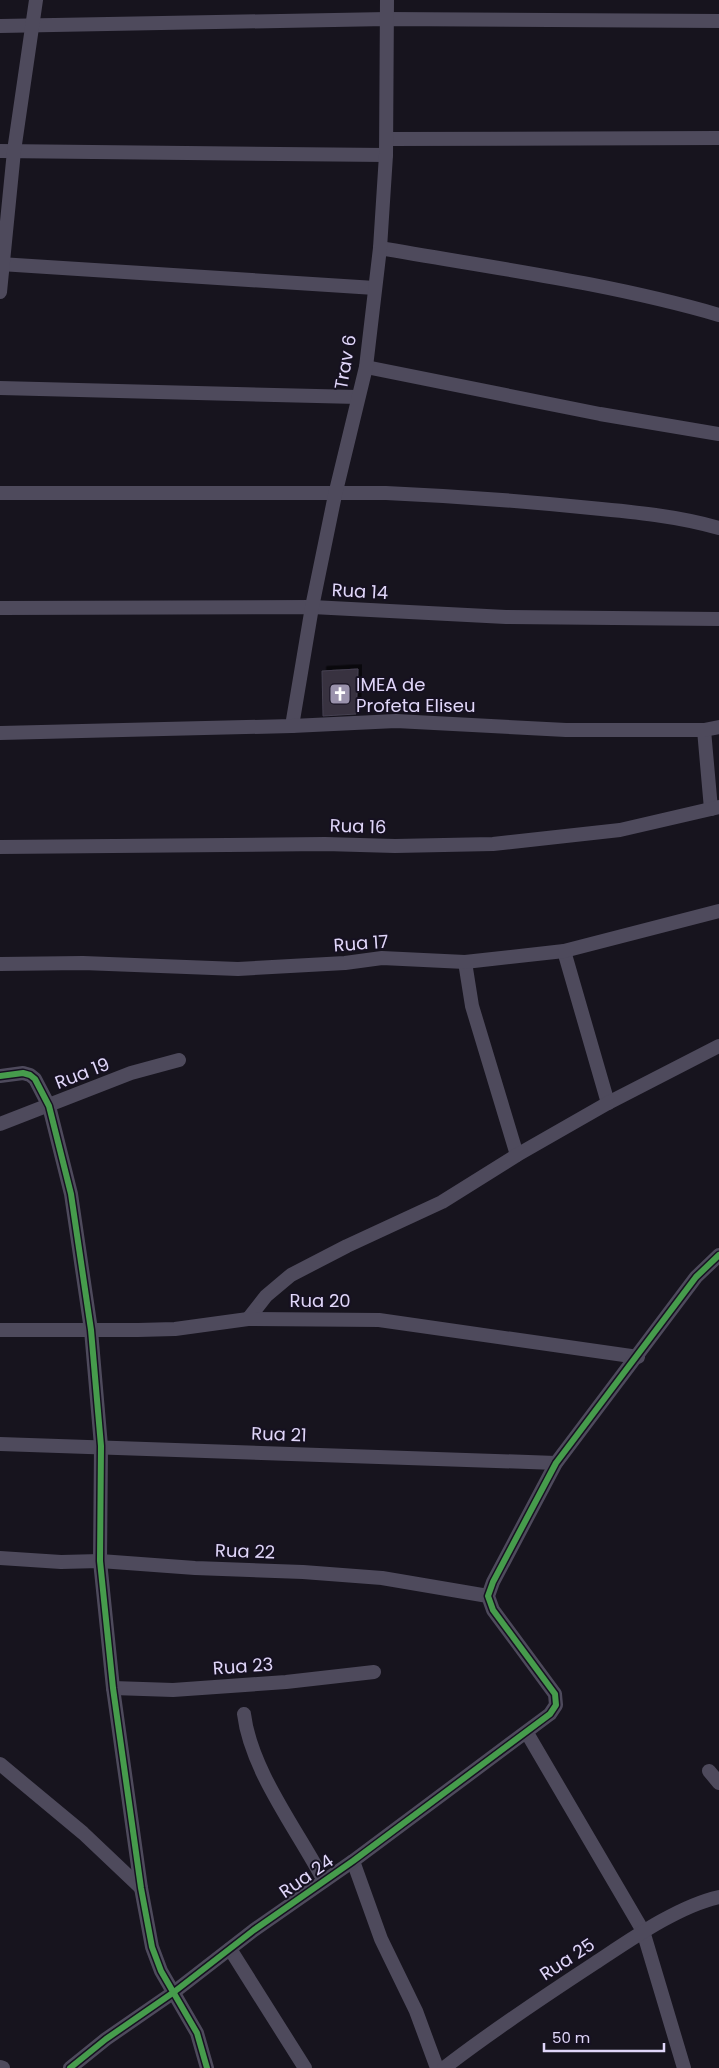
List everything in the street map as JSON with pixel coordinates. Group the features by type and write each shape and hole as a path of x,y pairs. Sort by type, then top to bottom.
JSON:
{"street":[{"path":"0,292 1,264 14,151 34,27 36,0"},
{"name":"Trav 6","path":"292,726 312,607 335,494 366,367 380,248 387,138 387,0"},
{"path":"0,26 34,27 387,19 719,21"},
{"path":"387,138 719,138"},
{"path":"0,151 386,155"},
{"path":"380,248 574,282 684,304 719,315"},
{"path":"1,264 375,288"},
{"path":"366,367 600,414 719,434"},
{"path":"0,388 358,397"},
{"path":"0,493 386,494 449,496 642,513 719,528"},
{"name":"Rua 14","path":"0,608 312,607 506,617 719,619"},
{"path":"0,733 292,726 396,721 566,730 704,730 719,728"},
{"path":"704,730 715,808"},
{"name":"Rua 16","path":"0,847 493,844 620,830 715,808"},
{"name":"Rua 17","path":"0,964 83,962 238,969 382,958 465,962 564,952 719,911"},
{"path":"564,952 608,1103"},
{"path":"465,962 472,1006 517,1155"},
{"path":"248,1319 266,1296 291,1274 442,1202 517,1155 608,1103 719,1046"},
{"name":"Rua 19","path":"0,1124 131,1074 179,1060"},
{"path":"0,1076 12,1073 30,1075 35,1079 49,1106 71,1194 91,1330 101,1446 100,1560 113,1688 141,1888 152,1947 161,1971 197,2033 207,2068"},
{"path":"488,1596 493,1582 556,1463 638,1357 696,1277 719,1255"},
{"name":"Rua 20","path":"0,1330 175,1329 248,1319 379,1320 638,1357"},
{"name":"Rua 21","path":"0,1444 556,1463"},
{"name":"Rua 22","path":"0,1558 61,1562 100,1560 195,1568 303,1572 382,1578 488,1596"},
{"name":"Rua 24","path":"70,2068 106,2039 174,1992 254,1930 353,1861 550,1714 556,1705 555,1694 493,1610 488,1596"},
{"name":"Rua 23","path":"113,1688 173,1690 286,1682 374,1672"},
{"path":"244,1714 253,1750 276,1799 302,1839 324,1881"},
{"path":"527,1733 643,1931 684,2068"},
{"path":"0,1764 83,1833 141,1888"},
{"path":"709,1771 719,1783"},
{"path":"353,1861 381,1939 416,2011 437,2068"},
{"name":"Rua 25","path":"444,2068 493,2030 643,1931 706,1900 719,1896"},
{"path":"230,1949 305,2068"}],"building":[{"name":"IMEA de Profeta Eliseu","path":"358,669 356,714 323,716 322,671"}],"cycle path":[{"path":"0,1076 23,1073 35,1079 49,1106 71,1194 91,1330 101,1446 100,1561 113,1688 141,1888 152,1947 161,1971 197,2033 207,2068"},
{"path":"70,2068 106,2039 174,1992 254,1930 353,1861 550,1714 556,1705 555,1694 493,1610 488,1596 493,1582 556,1463 696,1277 719,1255"}],"place":[{"name":"IMEA de Profeta Eliseu","path":"340,694"}]}
